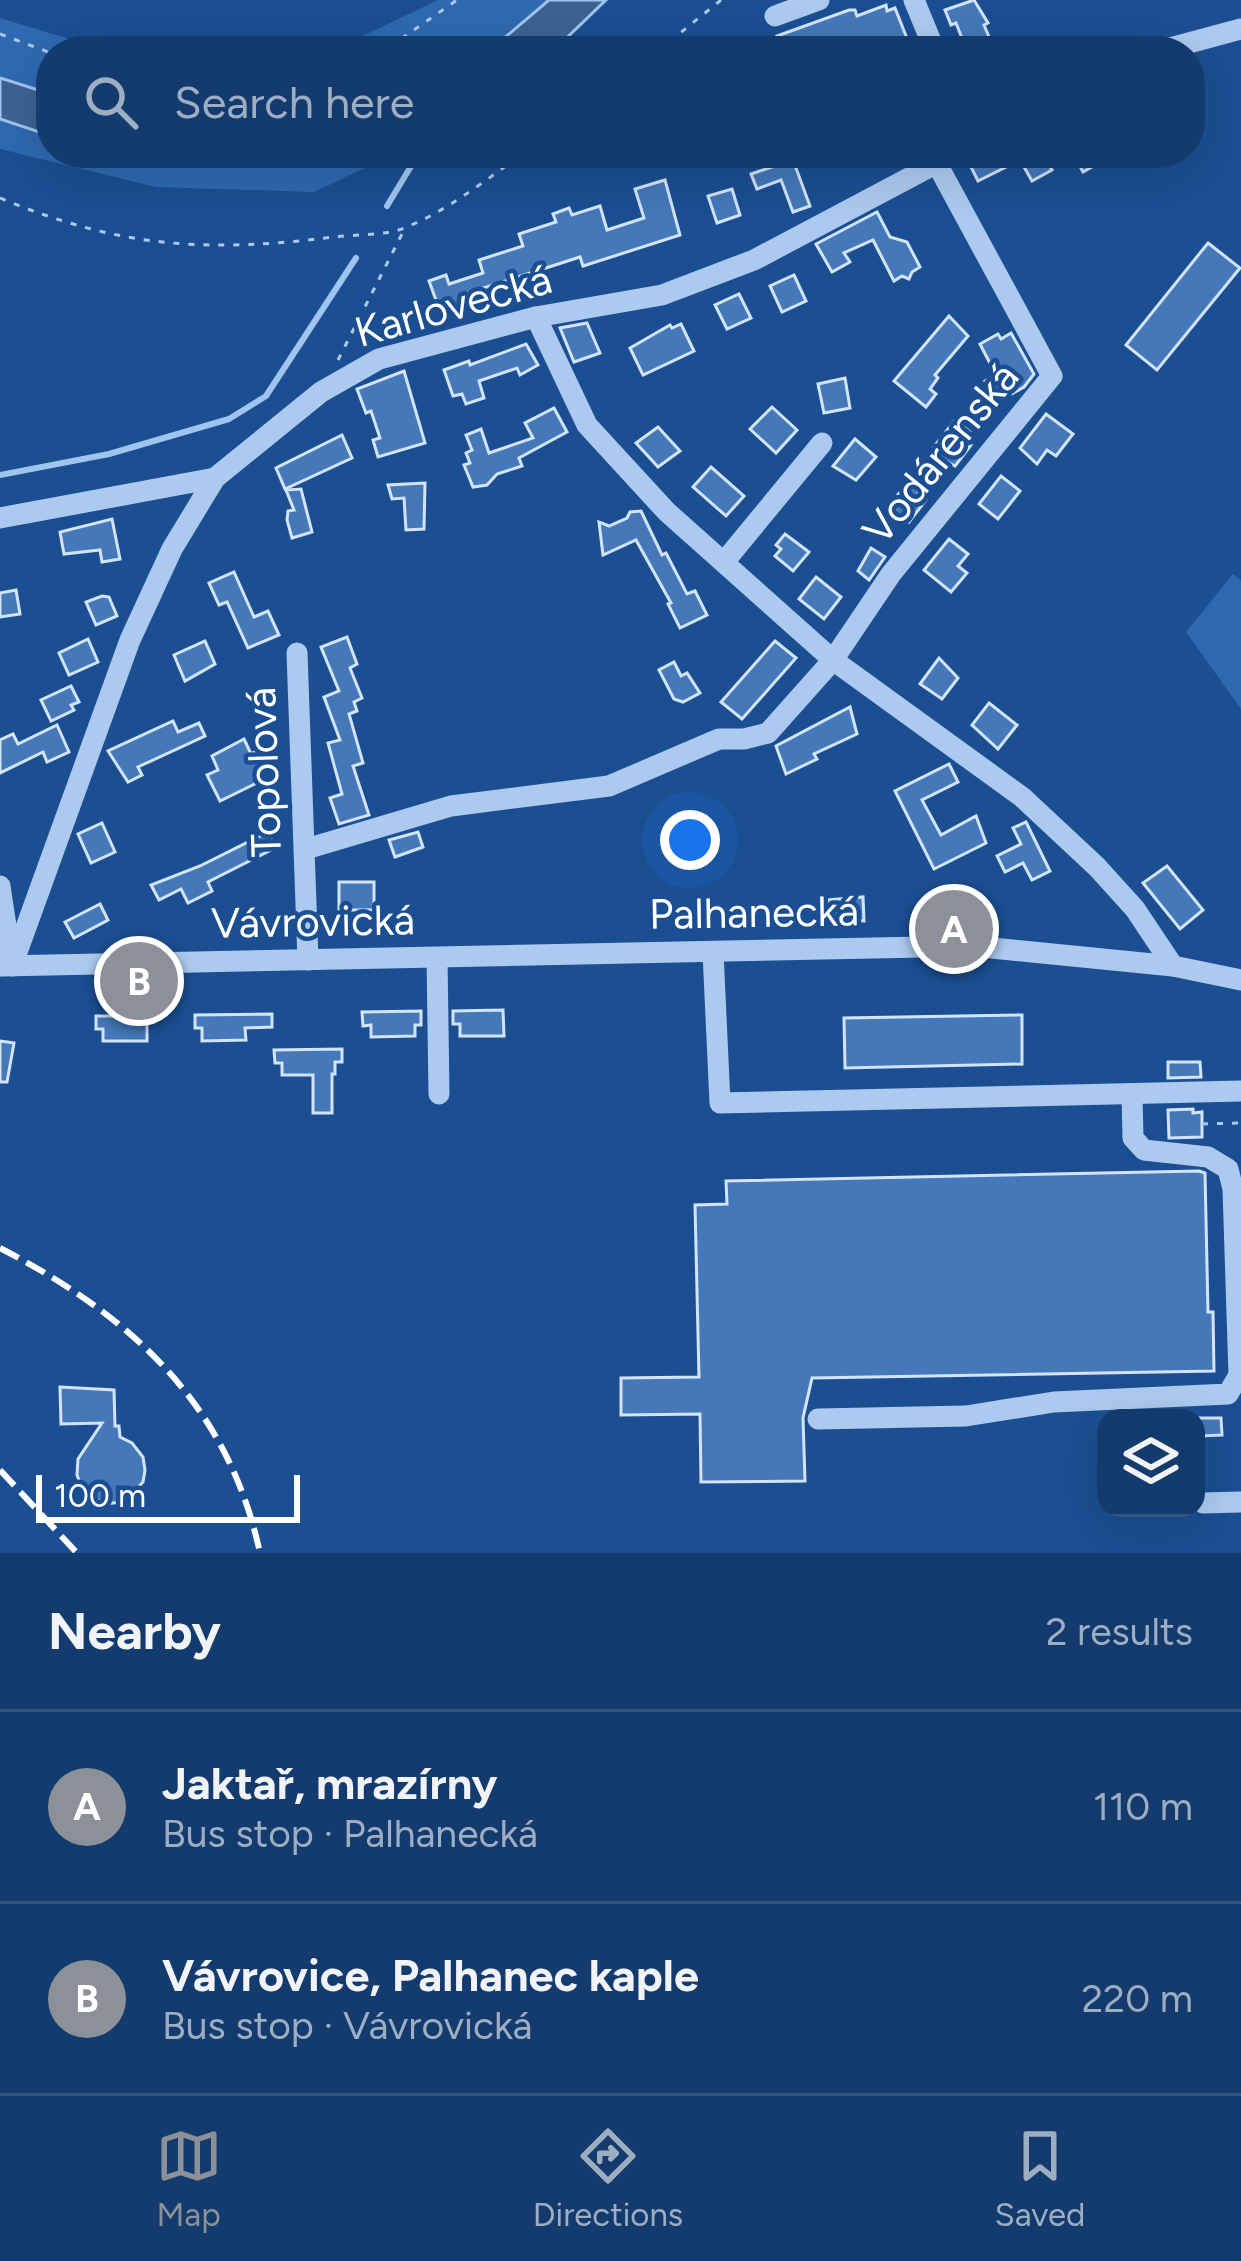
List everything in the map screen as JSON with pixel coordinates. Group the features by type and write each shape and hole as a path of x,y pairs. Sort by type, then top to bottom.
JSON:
{"street":[{"path":"776,16 819,0"},
{"path":"914,0 929,36"},
{"path":"1205,39 1241,29"},
{"name":"Karlovecká","path":"6,966 130,640 172,549 214,478 321,392 379,359 536,316 662,295 754,260 928,168"},
{"name":"Vodárenská","path":"306,849 451,806 609,786 719,739 768,733 833,660 891,574 1052,376 952,168"},
{"path":"536,316 587,425 667,512 833,660 1022,797 1123,895 1174,966"},
{"path":"724,562 822,443"},
{"path":"0,518 214,478"},
{"name":"Topolová","path":"297,653 308,960"},
{"path":"0,886 6,966"},
{"name":"Palhanecká","path":"627,954 972,946 1174,966 1241,980"},
{"path":"713,952 720,1103 1241,1091"},
{"name":"Vávrovická","path":"6,966 627,954"},
{"path":"436,958 439,1094"},
{"path":"818,1419 965,1416 1054,1402 1235,1398 1239,1375 1233,1189 1228,1169 1208,1157 1144,1150 1133,1138 1132,1094"},
{"path":"1205,1503 1241,1502"}],"path":[{"path":"406,36 457,0"},
{"path":"677,36 722,0"},
{"path":"0,34 36,47"},
{"path":"0,198 116,237 192,247 255,247 405,228 503,168"},
{"path":"321,392 405,228"},
{"path":"1202,1124 1241,1124"}],"shaded area":[{"path":"438,0 549,0 507,36 362,36"},
{"path":"549,0 606,0 569,36 507,36"},
{"path":"0,18 59,36 36,36 36,89 0,78"},
{"path":"0,78 36,89 36,131 0,119"},
{"path":"0,119 36,131 36,158 0,149"},
{"path":"78,168 365,168 314,192 156,187"},
{"path":"1233,574 1241,581 1241,709 1186,632"}],"building":[{"path":"974,0 988,23 984,25 989,36 961,36 945,10"},
{"path":"886,5 887,11 895,8 906,36 777,36 849,10 857,16"},
{"path":"796,168 810,206 793,212 781,180 757,189 751,174"},
{"path":"972,168 1004,168 978,181"},
{"path":"1025,168 1051,168 1052,170 1032,181"},
{"path":"665,180 680,235 583,266 580,257 468,293 467,302 440,311 429,281 446,275 449,284 483,273 479,260 523,246 519,234 556,222 553,214 569,208 572,215 600,206 607,230 644,218 635,189"},
{"path":"732,189 740,215 717,223 708,196"},
{"path":"877,212 890,237 907,242 920,267 909,279 902,276 894,281 873,240 844,253 850,262 832,272 816,244"},
{"path":"1208,243 1240,268 1157,370 1126,345"},
{"path":"794,275 806,301 782,312 770,286"},
{"path":"739,294 751,318 727,329 715,305"},
{"path":"949,316 968,336 935,375 938,378 930,389 936,394 926,407 894,381"},
{"path":"587,323 600,353 574,362 560,328"},
{"path":"681,324 694,351 643,375 630,348 670,325"},
{"path":"1011,333 1034,374 1008,396 1003,387 992,394 985,381 996,375 980,344"},
{"path":"526,344 538,365 520,375 517,368 479,381 484,398 466,404 462,394 453,396 444,370"},
{"path":"404,371 425,443 378,457 373,440 380,438 357,389"},
{"path":"845,378 850,408 824,413 818,384"},
{"path":"772,407 797,430 776,453 750,429"},
{"path":"554,408 567,432 519,458 522,466 497,474 487,485 473,487 464,465 470,463 466,453 472,450 466,435 481,429 489,453 533,438 525,423"},
{"path":"1046,414 1073,434 1056,456 1047,450 1037,464 1020,448"},
{"path":"955,420 970,432 964,440 971,445 955,466 938,457 933,448"},
{"path":"658,427 680,451 658,467 636,443"},
{"path":"342,435 352,458 285,489 276,468"},
{"path":"855,439 876,457 856,480 833,466"},
{"path":"711,467 744,496 726,516 693,487"},
{"path":"1001,476 1020,491 998,519 979,504"},
{"path":"912,477 923,485 918,492 926,500 909,522 904,517 893,521 895,510 889,506"},
{"path":"425,483 424,529 406,530 404,498 392,499 388,485"},
{"path":"301,489 312,532 292,538 287,520 288,511 294,510 286,490"},
{"path":"641,511 662,555 666,553 687,594 695,591 707,615 680,628 636,540 603,555 599,522 609,526 630,512"},
{"path":"112,519 120,559 102,562 100,550 64,554 60,532"},
{"path":"785,534 809,552 793,571 775,556 781,549 776,545"},
{"path":"949,539 968,554 958,566 967,573 951,592 924,570"},
{"path":"871,548 885,557 869,580 858,571"},
{"path":"234,572 254,617 268,611 279,635 248,648 227,602 219,605 209,583"},
{"path":"816,577 841,597 824,619 799,599"},
{"path":"16,590 20,614 0,617 0,593"},
{"path":"109,597 117,616 96,625 86,602"},
{"path":"347,637 357,664 350,668 362,698 354,702 357,711 349,714 363,763 353,766 369,815 339,824 330,798 342,794 328,743 340,740 324,697 339,691 321,647"},
{"path":"88,639 98,662 69,675 59,653"},
{"path":"205,641 215,664 185,681 174,655"},
{"path":"775,641 796,658 742,719 721,702"},
{"path":"939,658 958,678 942,699 920,684"},
{"path":"674,662 681,676 687,673 700,693 683,702 674,699 659,670"},
{"path":"71,686 79,702 71,705 74,710 51,721 41,700"},
{"path":"989,703 1017,725 998,749 972,725"},
{"path":"850,707 857,734 814,754 817,759 786,774 776,746"},
{"path":"173,721 178,732 199,723 205,736 138,767 142,775 128,782 108,751"},
{"path":"57,725 69,752 47,762 43,752 0,773 0,740 13,734 18,744"},
{"path":"244,739 251,754 258,750 261,781 220,801 207,775 218,770 212,756"},
{"path":"949,764 958,782 922,800 941,835 976,816 986,843 934,869 895,791"},
{"path":"1026,822 1050,871 1032,880 1023,863 1005,872 997,856 1021,844 1013,828"},
{"path":"102,823 115,852 91,863 78,834"},
{"path":"268,832 275,848 208,882 212,891 188,903 181,889 159,900 151,885"},
{"path":"418,832 423,847 395,857 389,840"},
{"path":"1167,866 1203,910 1180,929 1143,883"},
{"path":"339,882 374,882 374,910 339,910"},
{"path":"863,897 864,921 828,919 828,900"},
{"path":"100,904 108,920 74,938 65,922"},
{"path":"503,1010 504,1036 460,1036 460,1024 453,1024 453,1011"},
{"path":"421,1011 415,1036 371,1037 371,1025 363,1026 362,1012"},
{"path":"272,1014 272,1027 245,1028 246,1040 202,1041 202,1028 195,1028 195,1015"},
{"path":"1022,1015 1022,1064 845,1068 844,1018"},
{"path":"96,1016 147,1016 147,1041 103,1041"},
{"path":"0,1041 14,1043 7,1082 0,1082"},
{"path":"342,1049 342,1062 335,1062 332,1074 332,1113 313,1113 313,1075 282,1075 282,1063 275,1063 274,1050"},
{"path":"1168,1062 1200,1062 1201,1077 1168,1078"},
{"path":"1193,1109 1193,1113 1202,1112 1202,1137 1169,1138 1168,1110"},
{"path":"1205,1173 1214,1371 812,1378 803,1418 805,1481 701,1482 700,1414 621,1415 621,1378 699,1377 695,1205 727,1204 726,1181"},
{"path":"60,1387 114,1390 115,1426 119,1426 120,1437 143,1457 145,1470 143,1482 124,1502 103,1504 82,1488 78,1459 102,1423 61,1424"},
{"path":"1205,1418 1221,1418 1222,1435 1205,1436"}],"waterway":[{"path":"387,206 410,168"},
{"path":"0,475 109,454 229,419 266,396 356,258"}],"railway":[{"path":"0,1248 91,1303 167,1370 224,1452 245,1500 260,1553"},
{"path":"0,1470 77,1553"}],"place":[{"name":"Jaktař, mrazírny","path":"954,929"},
{"name":"Vávrovice, Palhanec kaple","path":"139,981"}]}
